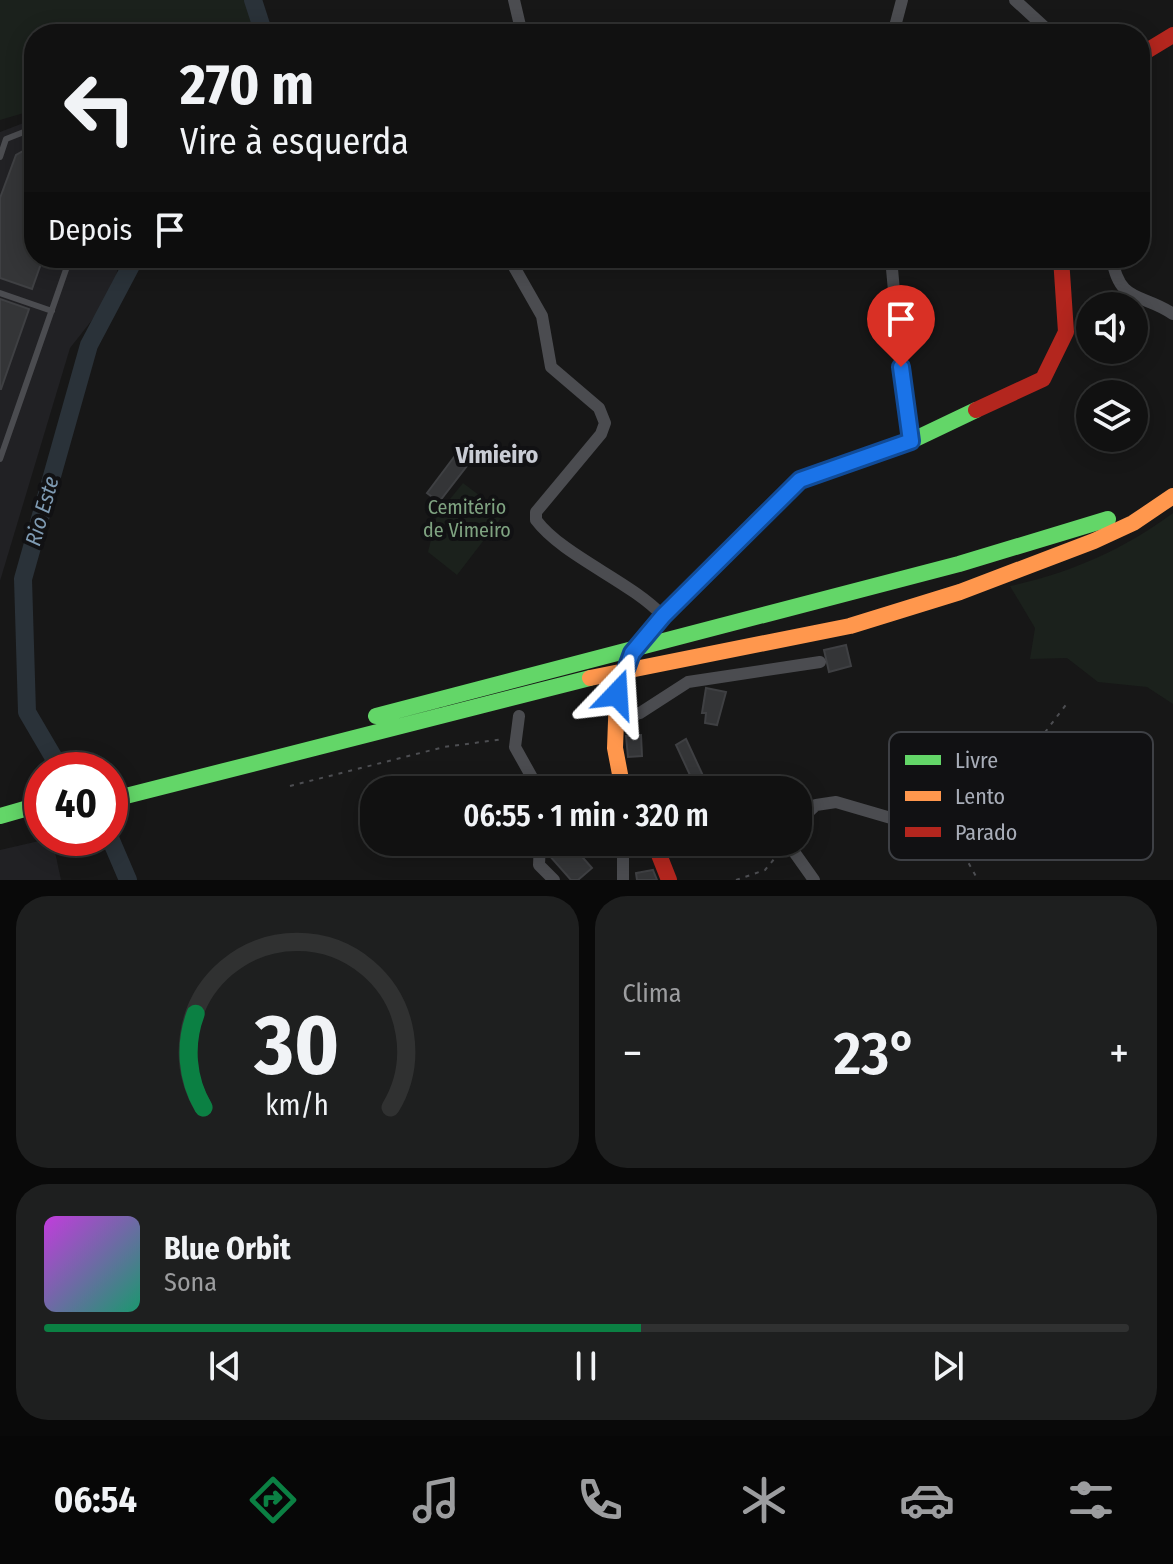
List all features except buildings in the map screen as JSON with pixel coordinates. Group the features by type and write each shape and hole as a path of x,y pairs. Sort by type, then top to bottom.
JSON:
{"main road":[{"path":"1150,49 1172,35"},
{"path":"620,776 615,748 617,694 632,653 660,620 800,480 911,441 1043,379 1066,332 1062,268"},
{"path":"128,792 146,784 1092,526 1125,513 1173,480"},
{"path":"128,785 146,784 605,674 850,626 960,592 1094,541 1133,523 1173,496"},
{"path":"0,816 24,809"},
{"path":"0,829 24,823"},
{"path":"660,856 669,880"}],"street":[{"path":"514,0 520,24"},
{"path":"896,24 902,0"},
{"path":"1015,0 1041,24"},
{"path":"515,268 542,316 551,367 599,408 605,423 601,434 536,512 536,520 609,577 649,602 660,620"},
{"path":"892,268 906,422 911,441"},
{"path":"1114,268 1115,278 1131,296 1161,306 1173,314"},
{"path":"615,720 640,713 679,685 700,678 820,662"},
{"path":"519,716 514,738 532,776"},
{"path":"812,809 816,805 836,802 889,817"},
{"path":"539,856 539,865 554,880"},
{"path":"623,856 623,880"},
{"path":"797,856 814,880"}],"lane":[{"path":"0,157 6,139 24,132"},
{"path":"0,459 67,268"},
{"path":"0,293 52,311"}],"path":[{"path":"1045,732 1068,702"},
{"path":"290,786 444,747 514,738"},
{"path":"736,880 765,870 776,856"},
{"path":"967,860 978,880"}],"shaded area":[{"path":"24,123 24,268 118,268 103,306 70,348 0,581 0,132"},
{"path":"24,844 24,856 56,856 61,880 0,880 0,850"}],"green space":[{"path":"0,0 262,0 268,24 24,24 24,113 0,120"},
{"name":"Cemitério de Vimeiro","path":"463,483 504,514 457,575 428,552 437,515"},
{"path":"1173,513 1173,704 1147,687 1098,682 1067,658 1030,659 1035,628 1010,586 1095,558 1135,538"}],"waterway":[{"name":"Rio Este","path":"253,0 261,24"},
{"name":"Rio Este","path":"50,752 27,712 23,579 89,345 130,268"},
{"name":"Rio Este","path":"118,856 128,880"}],"traffic: fast":[{"path":"657,624 800,480 911,441 976,410"},
{"path":"376,716 959,564 1108,519"},
{"path":"617,694 632,653 657,624"},
{"path":"128,795 590,678"},
{"path":"0,816 24,809"}],"traffic: slow":[{"path":"590,678 850,626 960,592 1094,541 1133,523 1173,496"},
{"path":"617,694 615,748 620,776"}],"traffic: jam":[{"path":"1150,49 1173,35"},
{"path":"976,410 1043,379 1066,332 1062,268"},
{"path":"660,856 669,880"}],"district":[{"name":"Vimieiro","path":"497,455"}],"route":[{"path":"617,694 621,676 632,653 663,616 800,480 911,441 906,422 901,367"}]}
